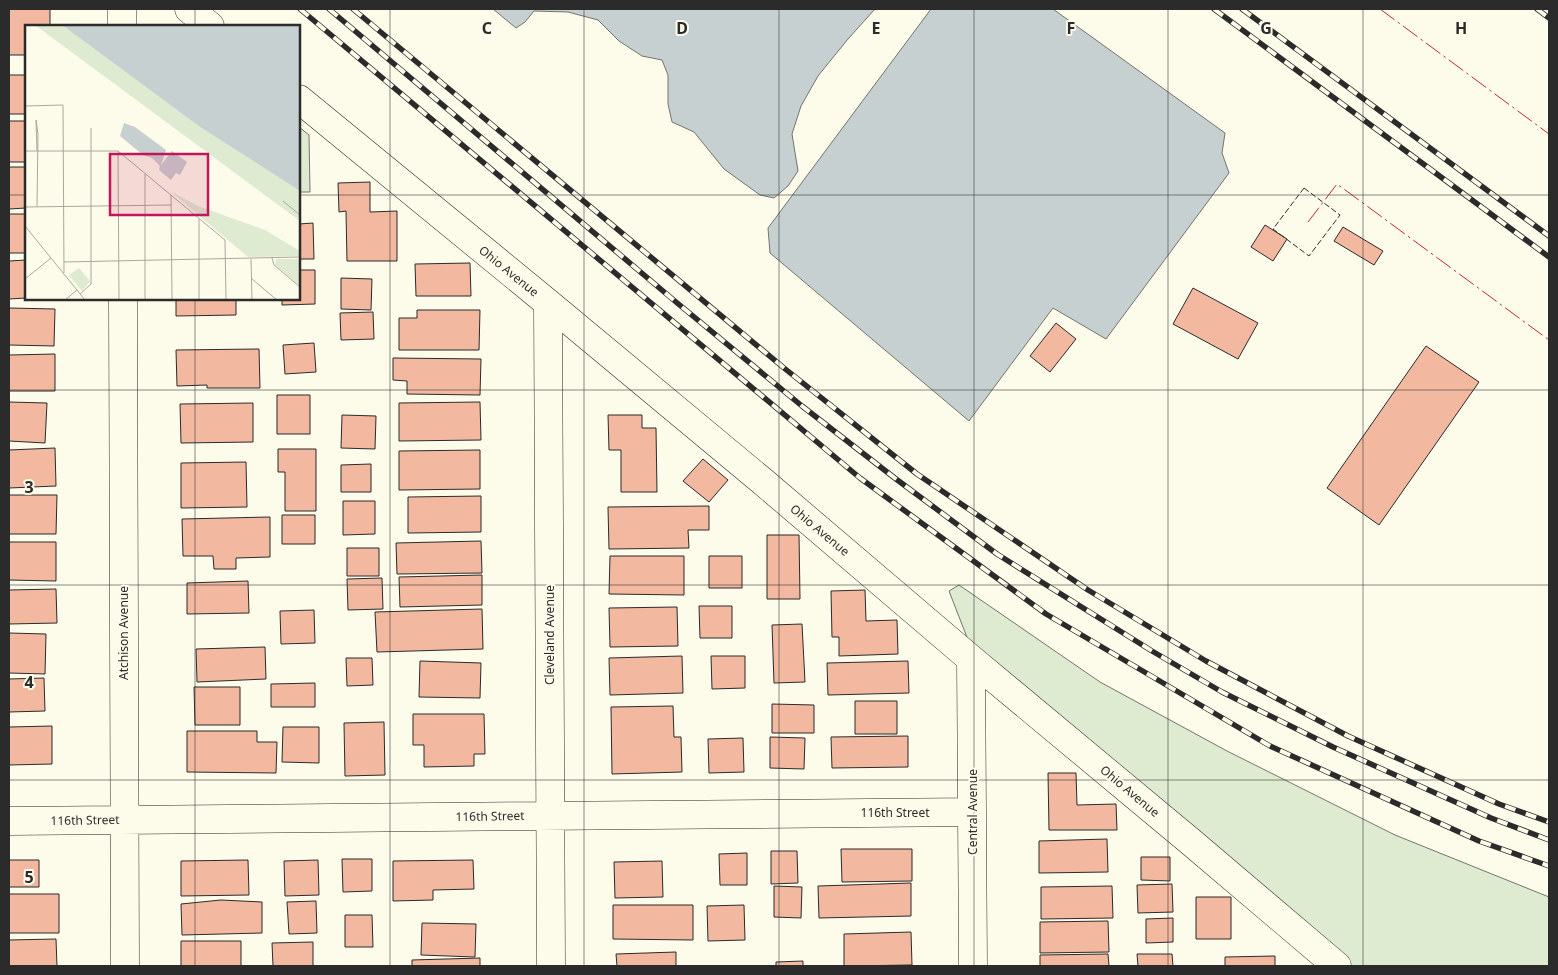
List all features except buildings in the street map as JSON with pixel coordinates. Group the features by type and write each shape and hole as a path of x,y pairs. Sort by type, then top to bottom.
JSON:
{"street":[{"path":"122,9 122,25"},
{"path":"189,9 209,25"},
{"name":"Ohio Avenue","path":"300,100 761,480 1337,966"},
{"name":"Atchison Avenue","path":"123,300 125,966"},
{"name":"Cleveland Avenue","path":"548,303 551,966"},
{"name":"Central Avenue","path":"971,659 973,966"},
{"name":"116th Street","path":"9,821 972,812"}],"green space":[{"path":"300,128 309,135 310,192 300,192"},
{"path":"959,585 1100,682 1227,751 1395,835 1549,897 1549,966 1351,966 970,645 949,591"}],"shaded area":[{"path":"493,9 875,9 818,76 801,106 792,134 798,171 788,186 774,198 760,195 724,169 694,132 672,122 668,104 668,75 662,60 642,56 619,41 598,20 568,12 534,11 525,22 516,28"},
{"path":"931,9 1053,9 1225,133 1222,153 1229,173 1106,339 1053,308 969,421 770,253 768,228"}],"railway":[{"path":"300,9 860,478 1046,614 1270,746 1479,841 1549,866"},
{"path":"329,9 802,406 997,554 1152,651 1222,692 1333,747 1491,818 1549,840"},
{"path":"353,9 784,368 917,474 1088,590 1206,661 1348,736 1499,804 1549,822"},
{"path":"1214,9 1549,257"},
{"path":"1242,9 1549,236"},
{"path":"1537,9 1549,18"}],"fence":[{"path":"1304,188 1340,215 1309,256 1273,229 1304,188"}],"power":[{"path":"1380,9 1549,134"},
{"path":"1308,222 1337,184 1549,340"}]}
